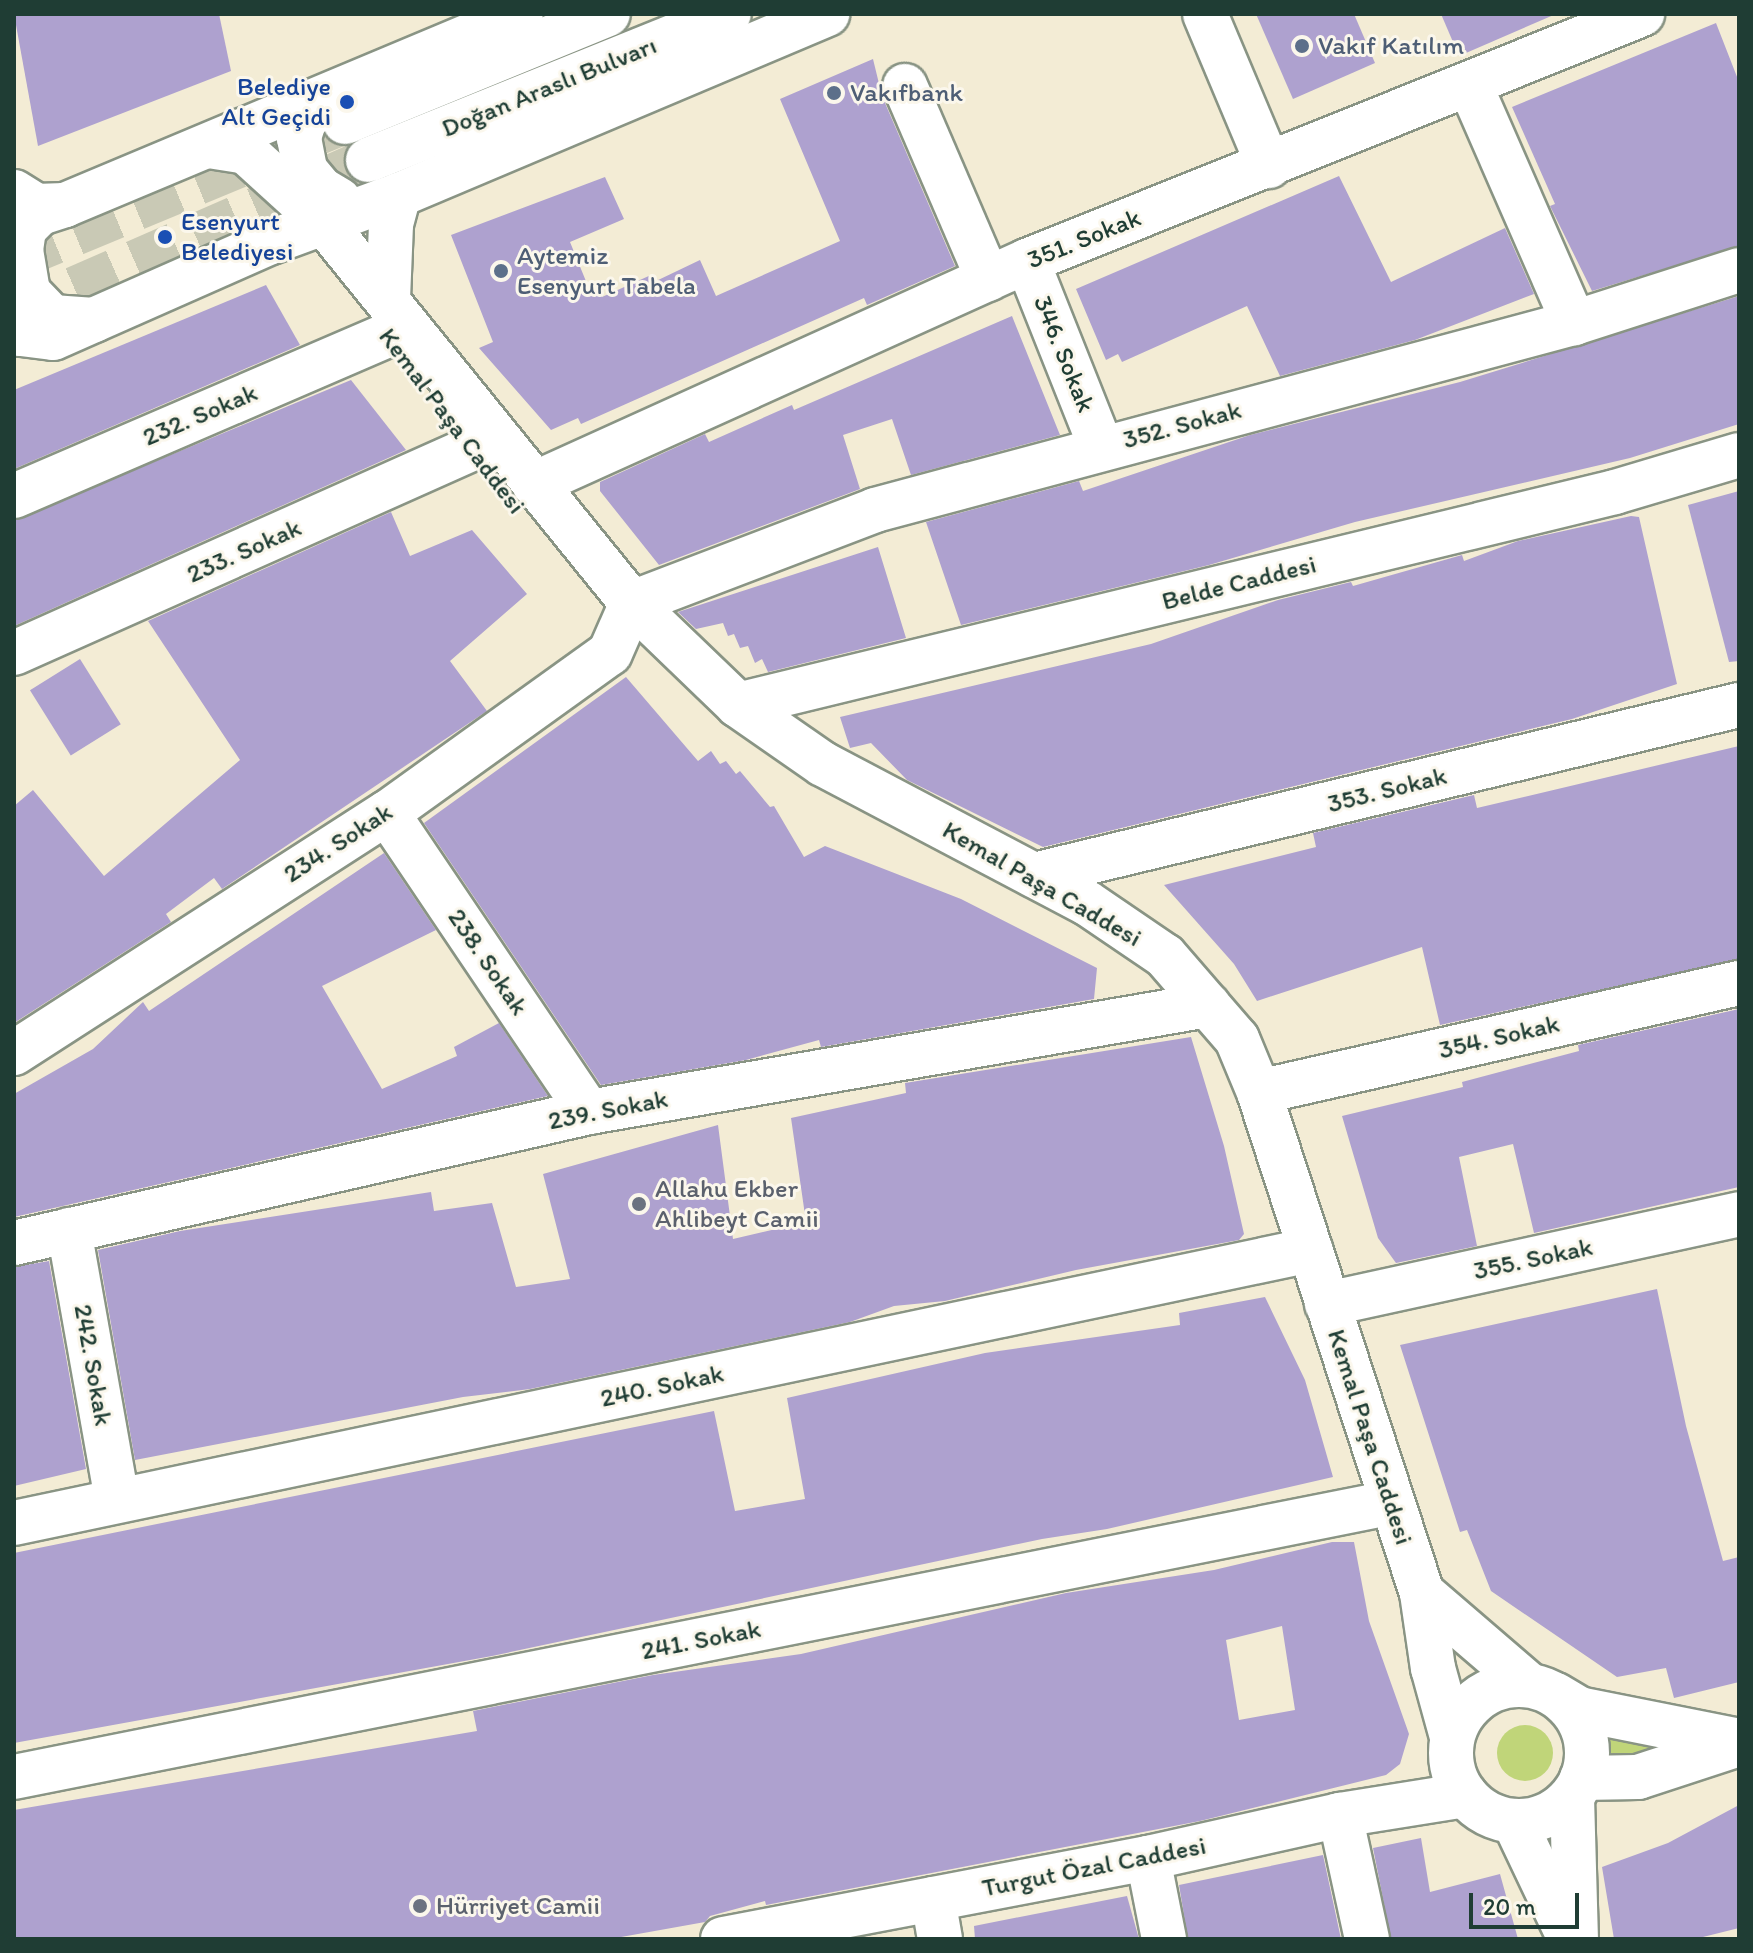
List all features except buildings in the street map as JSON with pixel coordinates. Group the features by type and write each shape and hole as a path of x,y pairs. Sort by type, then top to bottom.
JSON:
{"street":[{"path":"399,195 337,200 305,170 299,138 305,119 340,107 521,14"},
{"name":"Doğan Araslı Bulvarı","path":"340,107 608,14"},
{"name":"Doğan Araslı Bulvarı","path":"368,160 729,14"},
{"path":"14,356 34,332 95,320 271,242 399,195 827,14"},
{"path":"1205,14 1269,166"},
{"name":"351. Sokak","path":"534,484 1027,261 1642,14"},
{"path":"1470,85 1574,323"},
{"path":"905,86 988,279"},
{"path":"95,320 52,317 28,292 21,250 24,229 40,213 209,146 340,107"},
{"path":"209,146 246,152 273,172 324,223 387,317"},
{"path":"271,242 281,217 273,172"},
{"path":"14,192 36,206 65,205"},
{"path":"387,317 391,224 399,195"},
{"name":"Kemal Paşa Caddesi","path":"271,242 310,254 387,317 534,484 632,603 738,705 823,764 1034,875 1165,956 1237,1039 1259,1092 1389,1503 1422,1593 1433,1668 1452,1737"},
{"name":"346. Sokak","path":"1027,261 1101,447"},
{"name":"352. Sokak","path":"632,603 875,510 1101,447 1574,323 1739,270"},
{"name":"Kemal Paşa Caddesi","path":"387,317 473,448 569,574 632,603"},
{"name":"232. Sokak","path":"14,496 387,317"},
{"name":"233. Sokak","path":"14,653 473,448"},
{"name":"Belde Caddesi","path":"738,705 1615,492 1739,455"},
{"name":"234. Sokak","path":"14,1053 387,813 610,653 632,603"},
{"name":"353. Sokak","path":"1034,875 1739,705"},
{"name":"238. Sokak","path":"387,813 589,1112"},
{"name":"354. Sokak","path":"1259,1092 1739,983"},
{"name":"239. Sokak","path":"14,1243 589,1112 1208,1005"},
{"name":"355. Sokak","path":"1327,1304 1739,1214"},
{"name":"242. Sokak","path":"69,1230 117,1500"},
{"name":"240. Sokak","path":"14,1523 1311,1250"},
{"name":"241. Sokak","path":"14,1777 1389,1503"},
{"name":"Kemal Paşa Caddesi","path":"1422,1593 1542,1690"},
{"path":"1499,1688 1542,1690 1579,1709 1739,1743 1638,1777 1577,1788 1554,1812 1514,1821 1478,1808 1465,1795 1453,1767 1452,1737 1473,1703 1499,1688"},
{"path":"1542,1690 1584,1732 1587,1756 1577,1788 1576,1939"},
{"name":"Turgut Özal Caddesi","path":"723,1939 936,1919 1148,1858 1340,1815 1465,1795"},
{"path":"1340,1815 1367,1939"},
{"path":"1514,1821 1570,1939"},
{"path":"1148,1858 1164,1939"}],"green space":[{"path":"1587,1723 1677,1753 1596,1758"},
{"path":"1525,1725 1545,1733 1553,1753 1545,1773 1525,1781 1505,1773 1497,1753 1505,1733"}],"tunnel":[{"path":"14,259 335,126"},
{"path":"14,315 368,160"}],"place":[{"name":"Vakıf Katılım","path":"1302,46"},
{"name":"Vakıfbank","path":"834,93"},
{"name":"Belediye Alt Geçidi","path":"347,102"},
{"name":"Esenyurt Belediyesi","path":"165,237"},
{"name":"Aytemiz Esenyurt Tabela","path":"501,271"},
{"name":"Allahu Ekber Ahlibeyt Camii","path":"639,1204"},
{"name":"Hürriyet Camii","path":"420,1906"}]}
